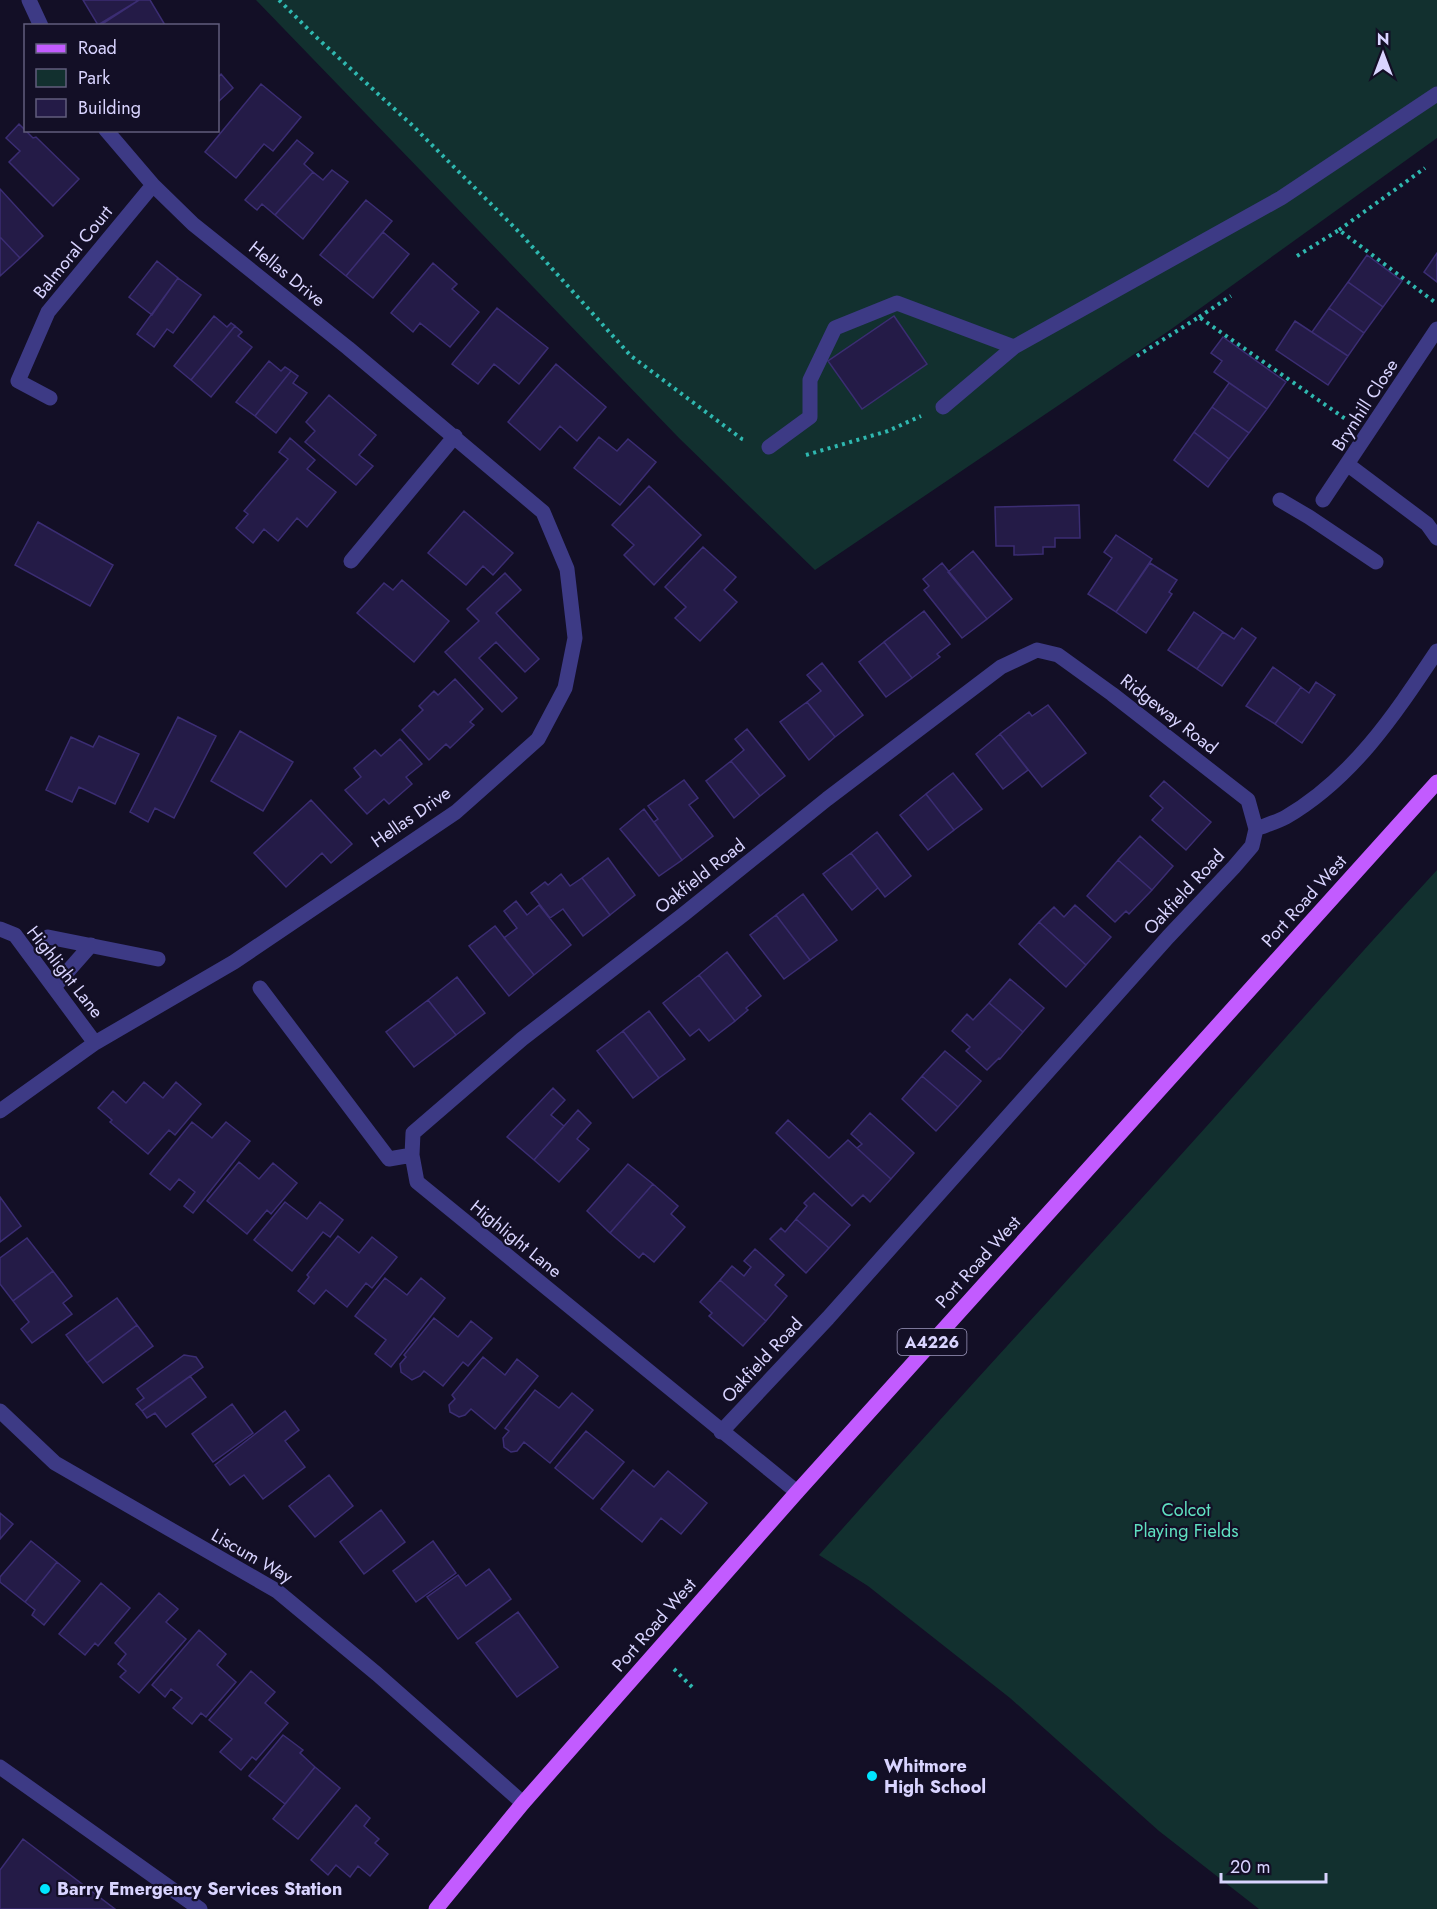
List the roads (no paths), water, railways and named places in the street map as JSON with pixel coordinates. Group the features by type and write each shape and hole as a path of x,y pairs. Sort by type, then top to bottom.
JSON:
{"main road":[{"name":"Port Road West","path":"436,1909 523,1803 797,1492 1437,782"}],"street":[{"path":"29,0 40,24"},
{"path":"943,406 1014,347 1281,198 1437,94"},
{"name":"Hellas Drive","path":"0,1111 95,1043 234,962 446,818 490,783 538,739 565,688 575,638 567,569 543,512 454,436 193,224 153,185 108,132"},
{"name":"Balmoral Court","path":"50,398 18,381 48,312 153,185"},
{"path":"769,447 810,417 810,380 835,328 897,303 1014,347"},
{"name":"Brynhill Close","path":"1437,329 1347,465 1427,524 1437,538"},
{"path":"351,561 454,436"},
{"path":"1309,517 1347,465"},
{"path":"1280,500 1376,562"},
{"name":"Ridgeway Road","path":"1037,650 1058,655 1248,800 1256,829"},
{"name":"Oakfield Road","path":"412,1155 414,1133 522,1039 684,914 827,799 1001,666 1037,650"},
{"path":"1256,829 1285,818 1324,790 1370,747 1437,651"},
{"name":"Oakfield Road","path":"721,1432 835,1309 1168,937 1234,867 1252,846 1256,829"},
{"name":"Highlight Lane","path":"0,929 15,935 95,1043"},
{"path":"48,937 158,959"},
{"path":"54,987 91,945"},
{"path":"260,988 389,1159 412,1155"},
{"name":"Highlight Lane","path":"412,1155 417,1182 797,1492"},
{"name":"Liscum Way","path":"0,1411 55,1463 277,1590 523,1803"},
{"path":"0,1767 200,1909"}],"place":[{"name":"Whitmore High School","path":"872,1776"},
{"name":"Barry Emergency Services Station","path":"45,1889"}],"park label":[{"name":"Colcot Playing Fields","path":"1186,1520"}]}
